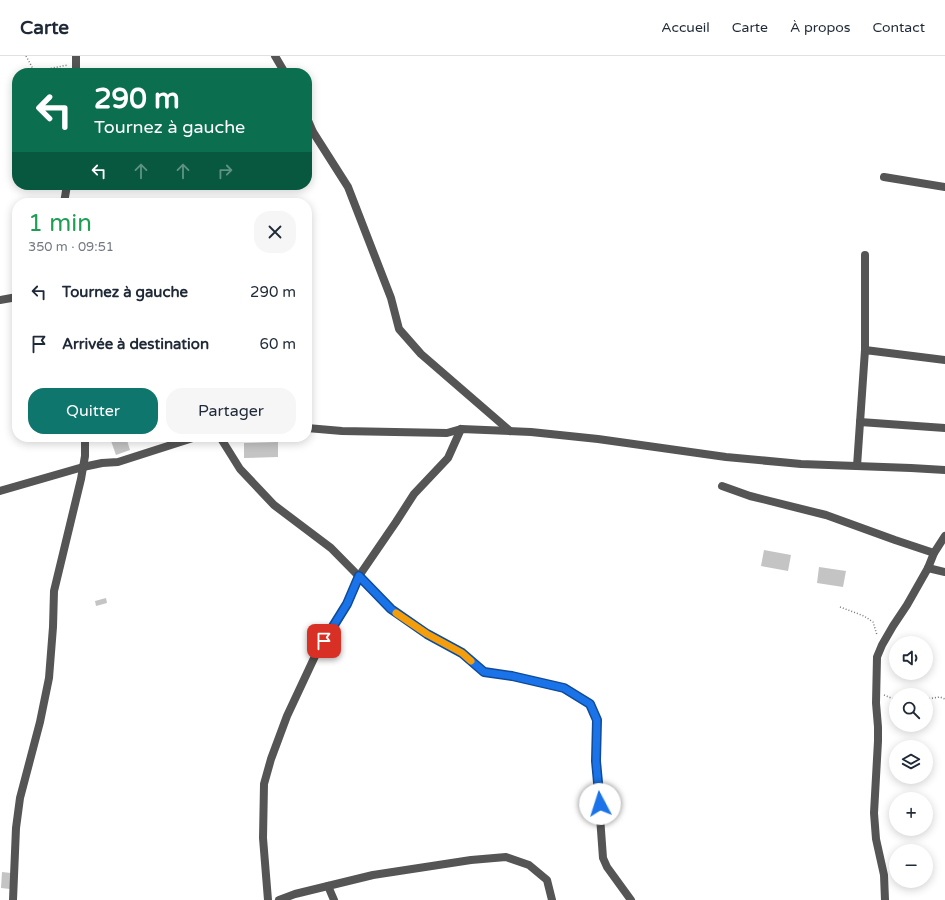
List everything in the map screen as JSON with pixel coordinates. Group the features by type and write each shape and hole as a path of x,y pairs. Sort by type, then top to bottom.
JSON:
{"street":[{"path":"276,56 282,68"},
{"path":"312,130 348,187 391,298 399,329 421,354 510,431"},
{"path":"884,177 945,187"},
{"path":"857,466 865,350 865,255"},
{"path":"0,300 12,298"},
{"path":"865,350 945,360"},
{"path":"860,422 945,428"},
{"path":"312,428 342,431 447,433 461,429 531,432 598,438 726,457 801,464 945,470"},
{"path":"268,900 263,838 264,784 271,759 287,716 316,654 347,604 359,576 414,494 448,458 461,429"},
{"path":"13,900 16,828 20,798 40,722 49,678 54,591 83,467 85,442"},
{"path":"0,491 83,467 102,463 118,462 180,442"},
{"path":"223,442 240,469 274,505 331,548 391,609 427,634 462,653 484,672 512,676 564,688 590,704 597,720 596,761 604,858 607,867 631,900"},
{"path":"722,486 750,496 826,515 934,553"},
{"path":"885,900 884,875 876,839 874,813 878,727 876,691 877,657 882,645 907,605 928,568 934,553 945,536"},
{"path":"928,568 945,572"},
{"path":"279,900 295,894 373,875 471,860 506,857 529,865 547,880 552,900"},
{"path":"328,886 334,900"}],"path":[{"path":"26,56 33,68"},
{"path":"48,68 76,60"},
{"path":"840,607 864,616 873,622 878,632 877,638"},
{"path":"876,691 889,697"},
{"path":"933,698 940,697 945,699"}],"building":[{"path":"111,442 128,442 130,450 116,455"},
{"path":"278,442 278,457 244,458 244,443"},
{"path":"764,550 791,555 788,571 761,566"},
{"path":"819,567 846,571 843,587 817,583"},
{"path":"106,598 107,603 96,606 95,601"},
{"path":"2,872 11,873 10,889 1,888"}],"slow traffic":[{"path":"396,613 427,634 462,653 471,661"}],"route":[{"path":"324,641 347,604 359,576 391,609 427,634 462,653 484,672 512,676 564,688 590,704 597,720 596,761 600,804"}]}
